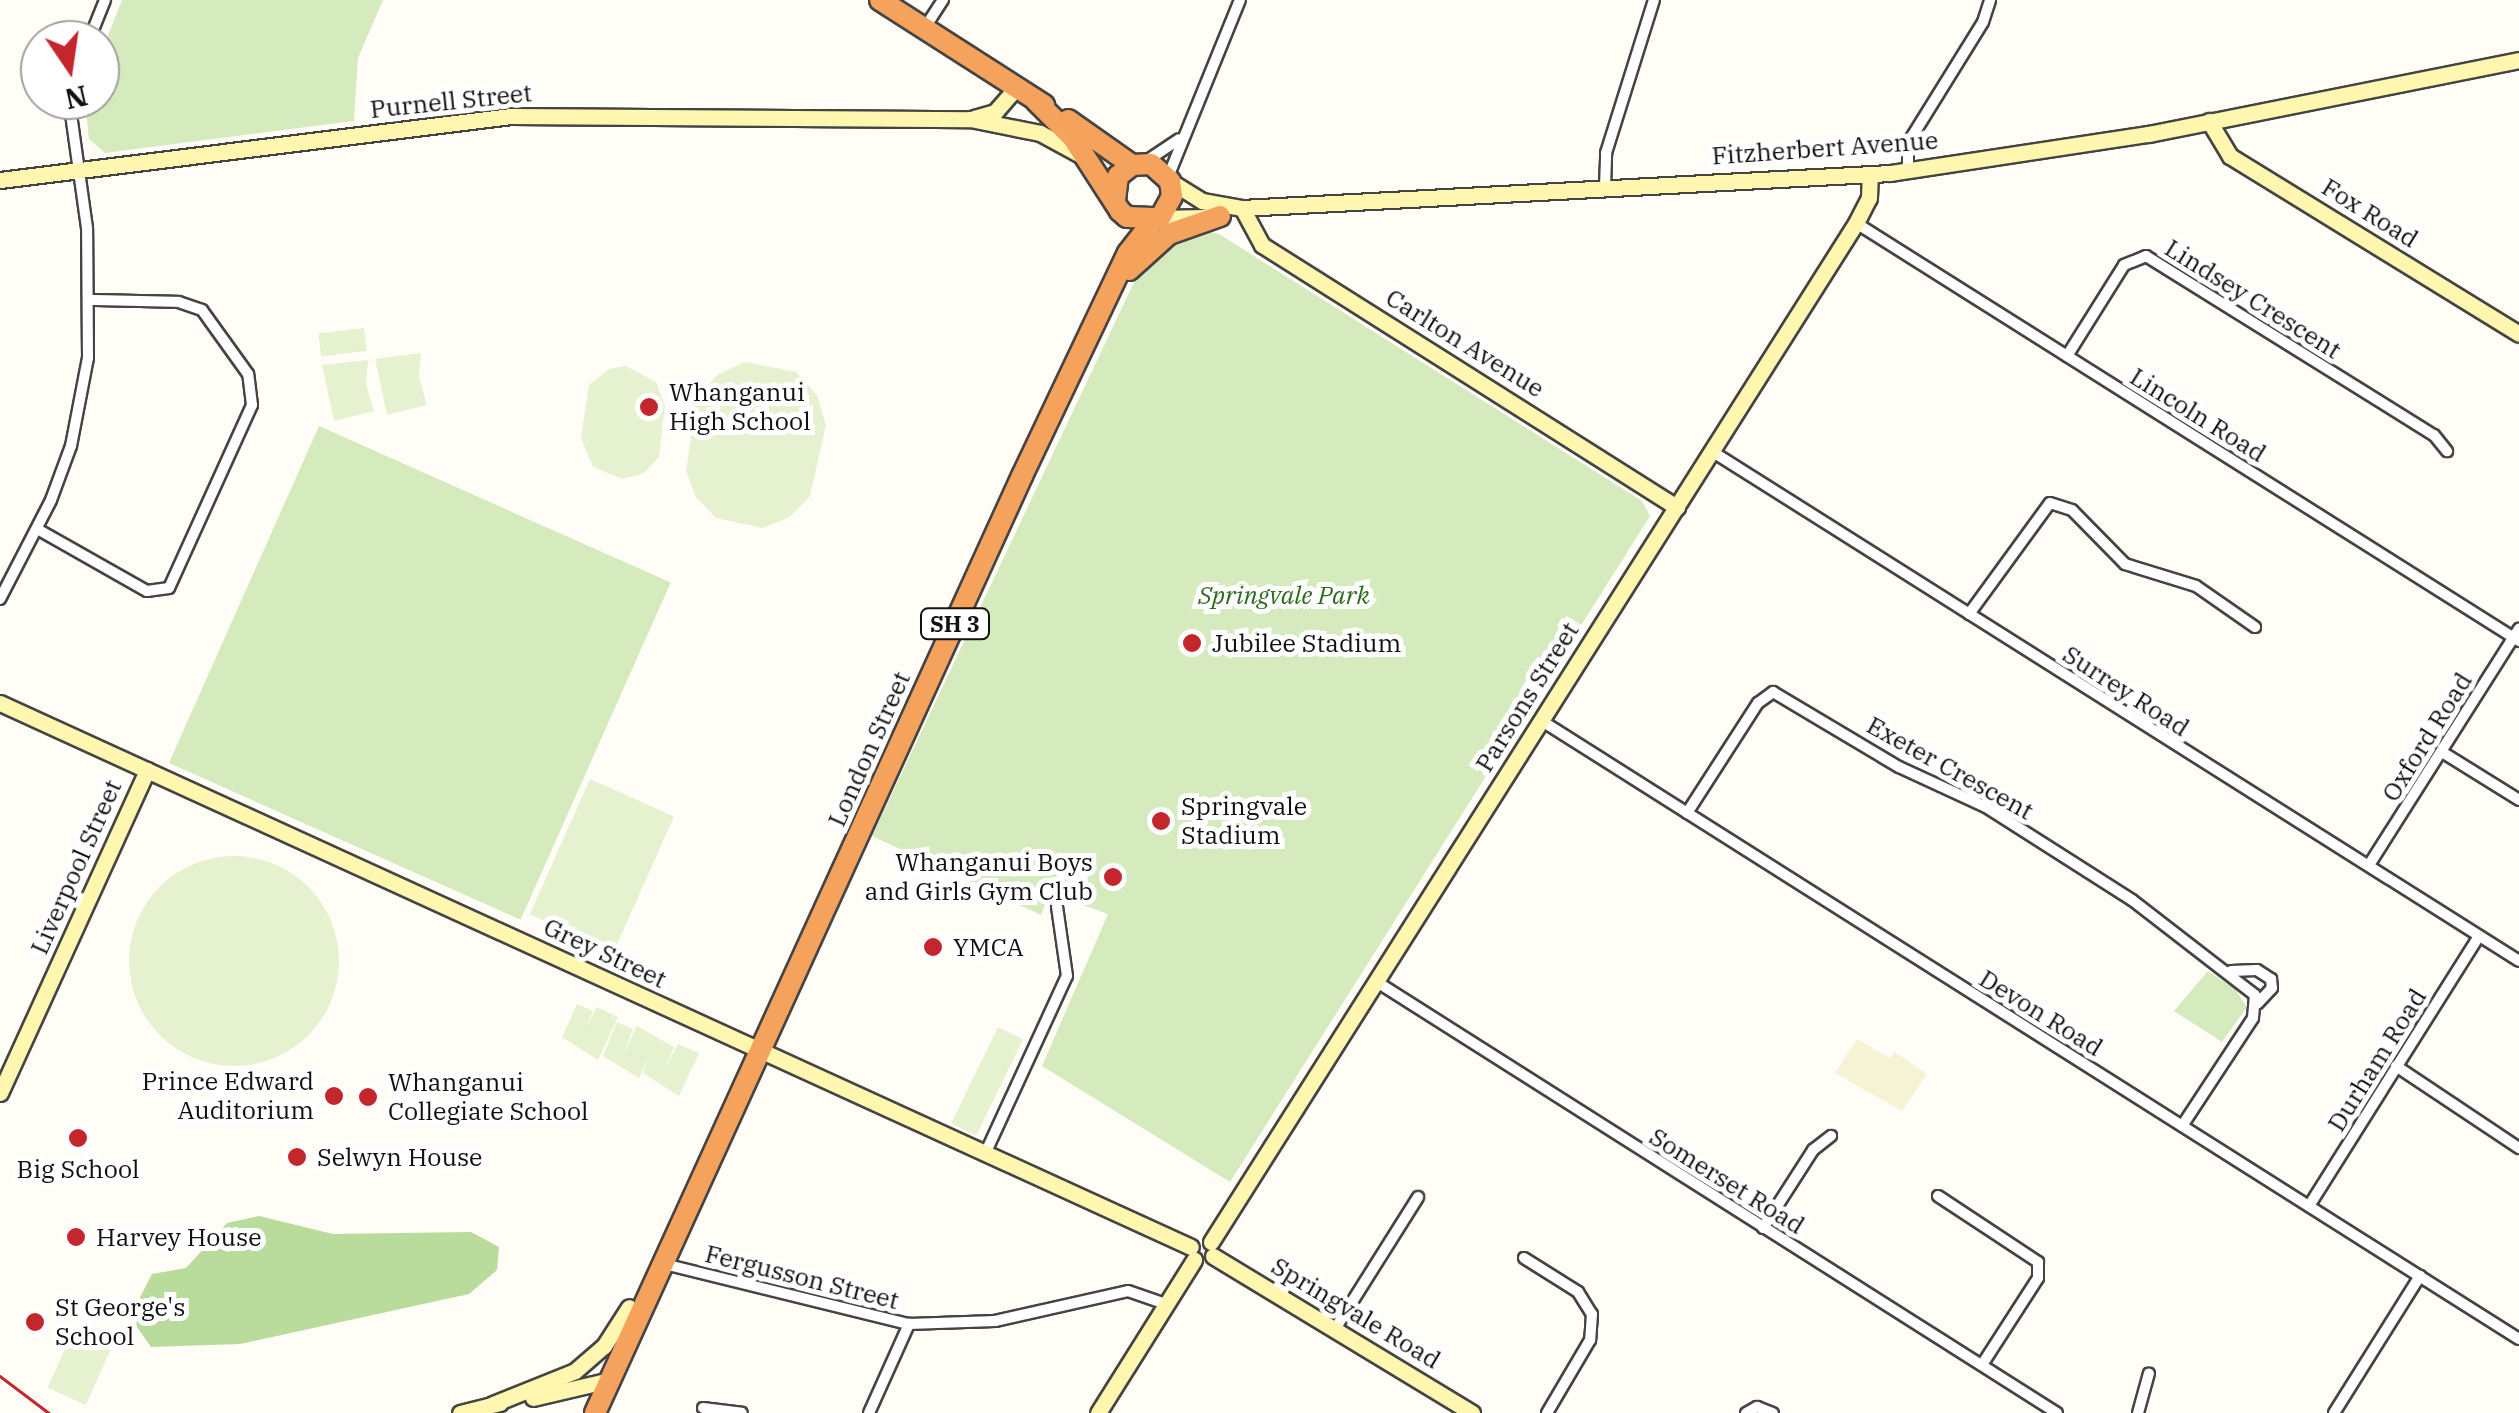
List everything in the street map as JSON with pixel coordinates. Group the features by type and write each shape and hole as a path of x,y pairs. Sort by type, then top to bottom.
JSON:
{"highway":[{"path":"880,0 1136,164 1169,179"},
{"path":"1036,101 1088,159 1118,206 1156,219"},
{"name":"SH 3","path":"1118,206 1118,176 1136,164"},
{"name":"SH 3","path":"1156,219 1170,203 1169,179"},
{"name":"London Street","path":"1111,290 1118,206"},
{"path":"1111,290 1169,234 1220,216"},
{"name":"London Street","path":"604,1381 630,1308 675,1229 760,1051 1111,290 1156,219"},
{"name":"London Street","path":"588,1411 664,1264 675,1229"}],"main road":[{"name":"Fitzherbert Avenue","path":"2482,67 2519,47"},
{"name":"Fitzherbert Avenue","path":"1169,179 1202,201 1242,208 1870,174 2209,122 2519,60"},
{"path":"970,119 995,112 1016,88"},
{"name":"Purnell Street","path":"0,180 511,116 970,119 1040,133 1088,159"},
{"name":"Fox Road","path":"2209,122 2230,156 2519,334"},
{"name":"Parsons Street","path":"1212,1249 1856,223 1869,198 1870,174"},
{"path":"1156,219 1220,216 1242,208"},
{"name":"Carlton Avenue","path":"1242,208 1261,244 1677,507"},
{"name":"Grey Street","path":"0,703 986,1154 1192,1253"},
{"name":"Liverpool Street","path":"0,1094 147,770"},
{"path":"1098,1413 1200,1239 1212,1249"},
{"name":"Springvale Road","path":"1212,1249 1472,1413"},
{"path":"493,1404 575,1371 604,1346 630,1308"},
{"path":"460,1413 604,1381"},
{"path":"568,1390 588,1411"}],"street":[{"path":"924,30 943,0"},
{"path":"1169,179 1180,138 1240,0"},
{"path":"1605,187 1606,153 1654,0"},
{"path":"1908,170 1908,142 1983,22 1990,0"},
{"path":"0,599 39,530 71,446 88,358 90,300 71,120"},
{"path":"1136,164 1180,138"},
{"name":"Lincoln Road","path":"1856,223 2517,636"},
{"name":"Lindsey Crescent","path":"2067,356 2124,265 2146,256 2434,435 2447,452"},
{"path":"39,530 147,591 169,588 252,405 248,374 202,310 179,302 90,300"},
{"name":"Surrey Road","path":"1713,452 2519,961"},
{"path":"1968,614 2050,502 2072,510 2125,564 2196,586 2255,627"},
{"name":"Oxford Road","path":"2369,866 2517,636"},
{"name":"Exeter Crescent","path":"1687,814 1758,703 1780,692 1899,766 1986,808 2230,971 2258,1003 2272,988 2271,979 2257,970 2230,971"},
{"name":"Devon Road","path":"1542,721 2519,1339"},
{"path":"2442,752 2519,800"},
{"path":"986,1154 1067,976 1057,907"},
{"name":"Durham Road","path":"2309,1206 2479,936"},
{"name":"Somerset Road","path":"1377,982 2056,1413"},
{"path":"2182,1126 2258,1003"},
{"path":"2396,1066 2519,1148"},
{"path":"1763,1228 1813,1150 1831,1136"},
{"path":"1938,1196 2038,1262 2038,1278 1982,1366"},
{"path":"1335,1329 1418,1197"},
{"path":"1524,1258 1578,1292 1592,1314 1590,1340 1547,1413"},
{"name":"Fergusson Street","path":"664,1264 909,1324 995,1321 1128,1291 1164,1304"},
{"path":"2334,1413 2420,1276"},
{"path":"869,1413 909,1324"},
{"path":"2138,1413 2149,1373"},
{"path":"704,1408 742,1413"},
{"path":"1746,1413 1757,1408 1774,1413"}],"shaded area":[{"path":"1857,1039 1890,1058 1895,1052 1927,1074 1902,1111 1835,1073"}],"green space":[{"path":"122,0 383,0 358,58 354,121 105,153 89,139 87,120 120,120 120,20 114,20"},
{"name":"Springvale Park","path":"1201,230 1219,234 1642,501 1650,516 1230,1182 1042,1066 1108,914 1050,893 1041,915 872,836 1136,278 1160,251"},
{"path":"364,328 367,351 321,356 318,334"},
{"path":"421,353 419,377 427,405 387,415 375,359"},
{"path":"368,360 366,384 374,411 334,421 322,365"},
{"path":"745,362 796,372 817,395 826,425 810,496 790,517 763,528 716,518 696,497 686,471 697,399 717,375"},
{"path":"626,366 656,382 665,405 659,457 644,473 623,479 593,467 581,438 589,385 609,369"},
{"path":"319,426 671,583 521,920 169,763"},
{"path":"590,779 674,816 614,952 530,914"},
{"path":"234,856 274,864 308,887 331,921 339,961 331,1001 308,1035 274,1058 234,1066 194,1058 160,1035 137,1001 129,961 137,921 160,887 194,864"},
{"path":"2208,971 2235,989 2247,1007 2222,1042 2174,1011"},
{"path":"577,1004 593,1011 586,1028 597,1007 618,1017 598,1060 562,1037"},
{"path":"617,1022 633,1029 624,1052 637,1026 674,1047 664,1070 678,1044 699,1053 679,1096 643,1073 648,1060 639,1078 603,1056"},
{"path":"998,1027 1023,1039 976,1135 951,1123"},
{"path":"259,1216 333,1234 471,1232 499,1247 497,1270 469,1294 240,1344 151,1347 130,1317 152,1274 186,1268 227,1223"},
{"path":"72,1333 110,1350 86,1405 48,1388"}],"railway":[{"path":"0,1376 49,1413"}],"place":[{"name":"Whanganui High School","path":"649,407"},
{"name":"Jubilee Stadium","path":"1192,643"},
{"name":"Springvale Stadium","path":"1161,821"},
{"name":"Whanganui Boys and Girls Gym Club","path":"1113,877"},
{"name":"YMCA","path":"933,947"},
{"name":"Prince Edward Auditorium","path":"334,1096"},
{"name":"Whanganui Collegiate School","path":"368,1097"},
{"name":"Big School","path":"78,1138"},
{"name":"Selwyn House","path":"297,1157"},
{"name":"Harvey House","path":"76,1237"},
{"name":"St George's School","path":"35,1322"}]}
